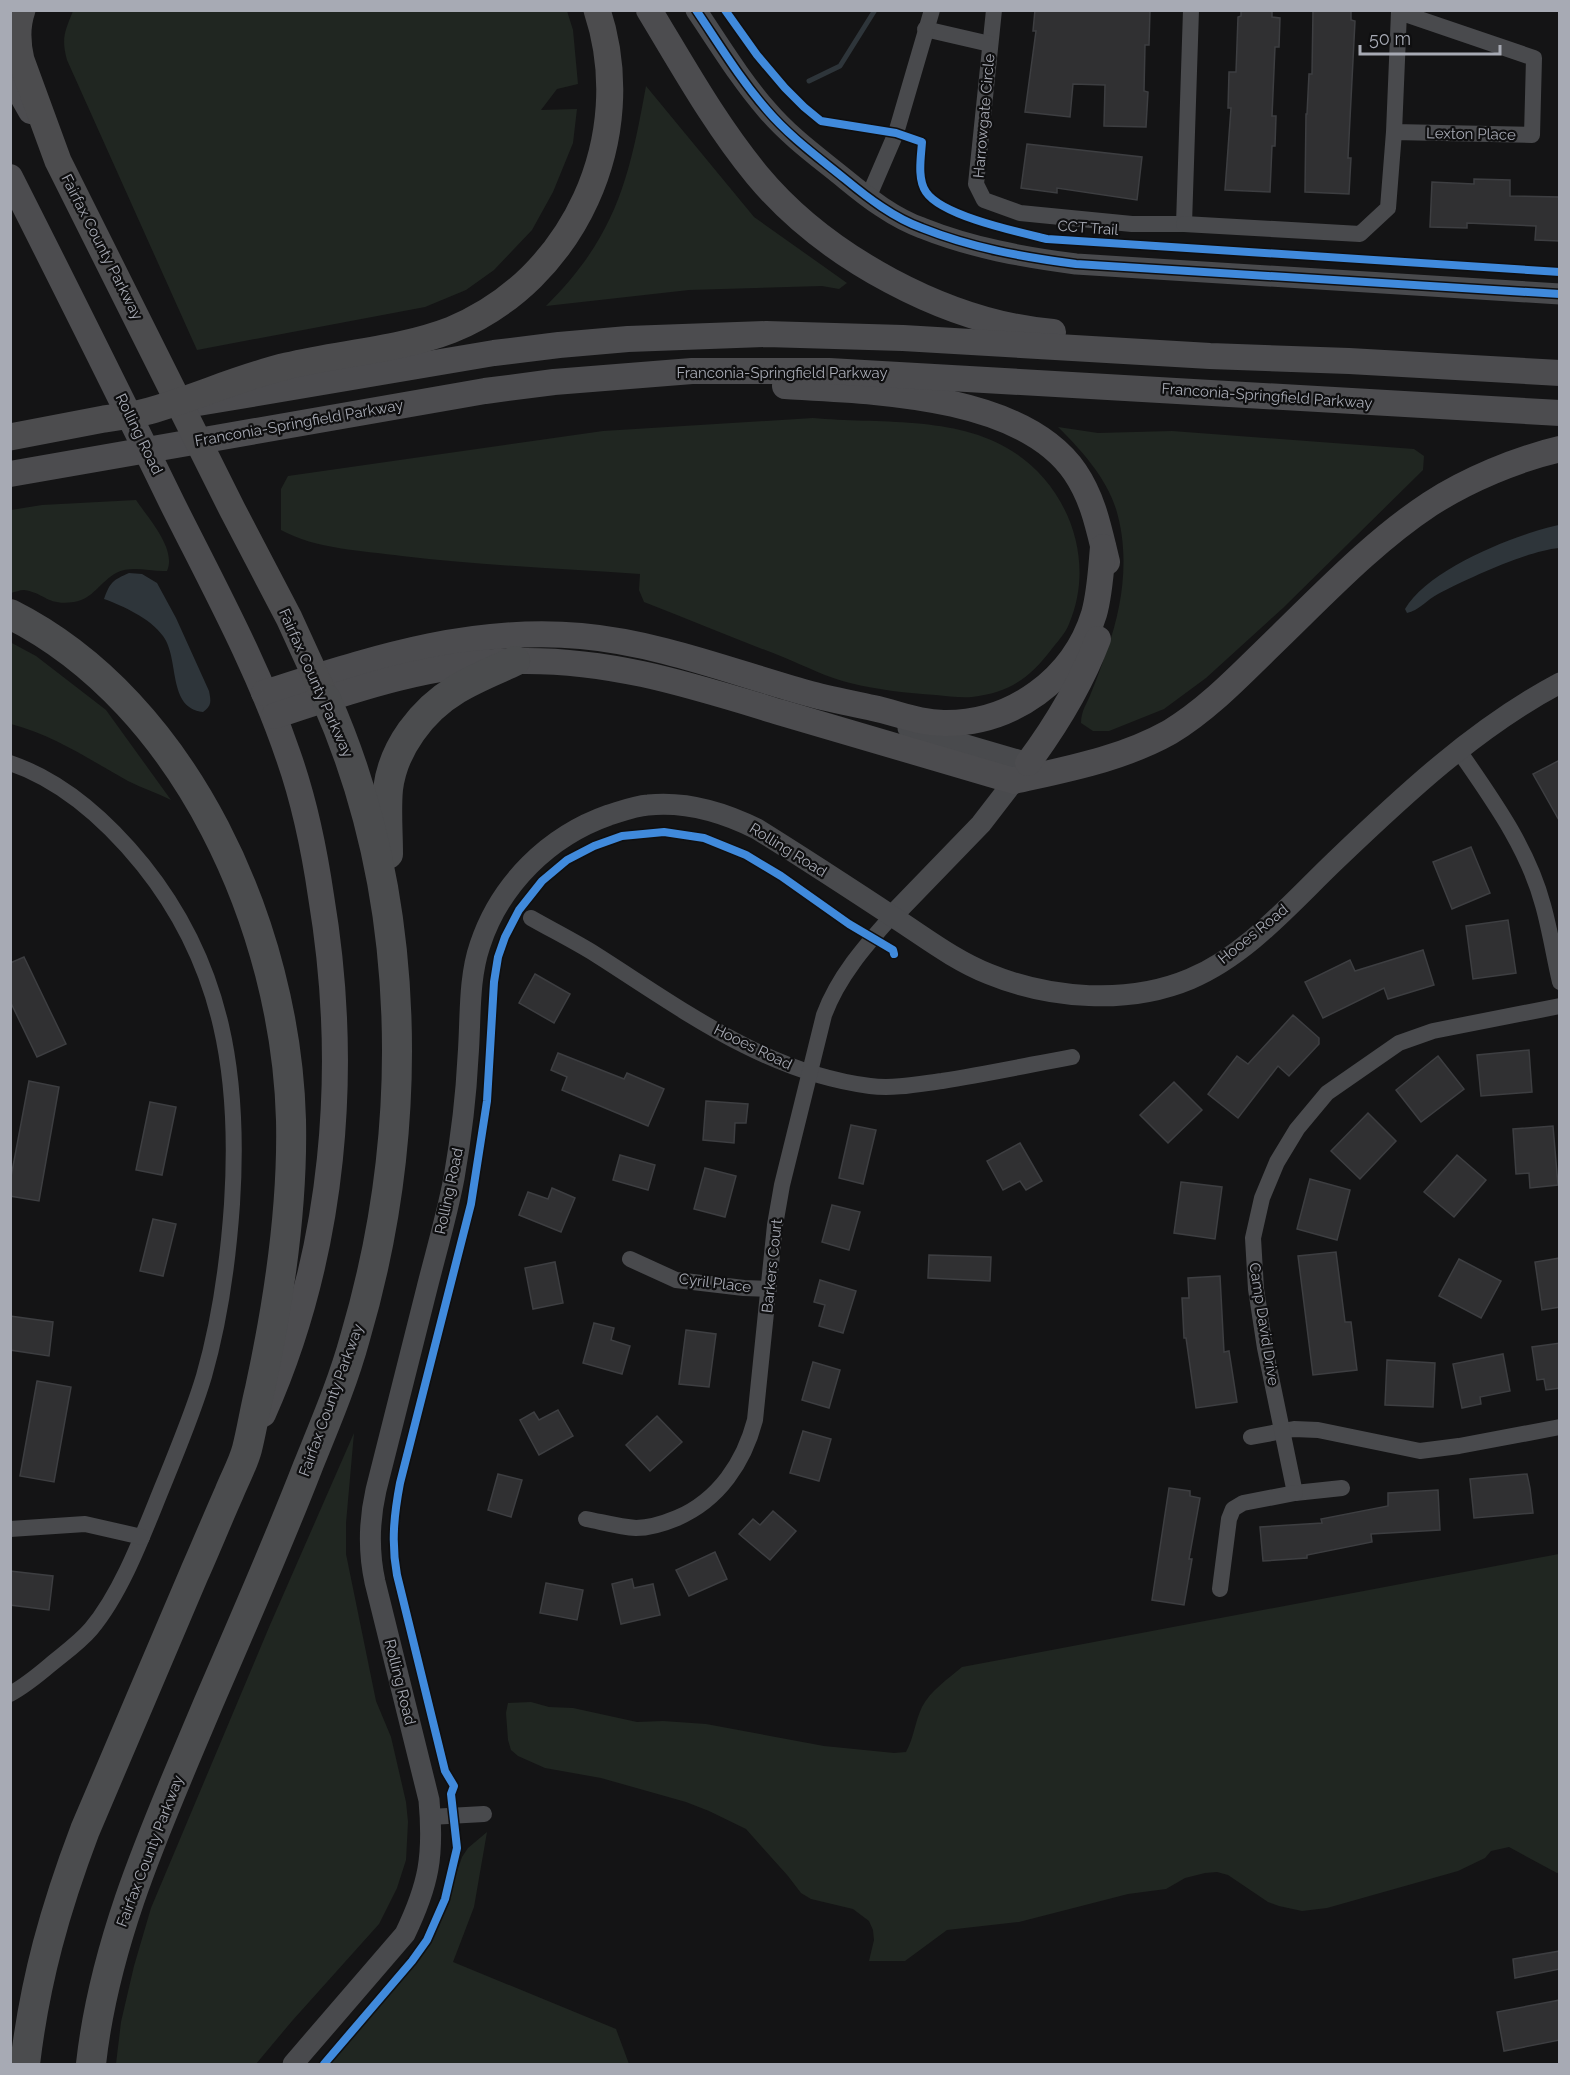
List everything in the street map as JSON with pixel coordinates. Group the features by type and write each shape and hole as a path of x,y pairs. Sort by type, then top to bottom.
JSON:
{"highway":[{"name":"Fairfax County Parkway","path":"22,10 17,30 17,45 58,161 232,509 290,618 340,730 364,805 379,870 390,935 396,1036 393,1137 380,1239 358,1330 339,1388 305,1475 158,1823 135,1884 106,1980 91,2064"},
{"path":"10,437 148,411 286,366 426,338 477,318 520,289 538,273 570,230 582,209 598,166 609,93 609,70 597,10"},
{"path":"10,614 53,639 104,679 140,716 159,740 200,801 247,900 270,976 278,1010 291,1118 289,1200 274,1315 246,1452 85,1830 67,1879 51,1928 40,1975 25,2064"},
{"path":"390,935 388,789 399,752 416,726 435,704 457,689 515,661"}],"main road":[{"path":"650,10 724,131 775,195 834,245 902,286 966,313 1029,329 1211,342 1349,361"},
{"path":"10,74 58,161"},
{"name":"Rolling Road","path":"10,177 181,520 269,704 300,797 318,872 335,1007 335,1096 326,1191 311,1273 287,1355 246,1452"},
{"path":"148,411 291,389 494,353 628,339 687,336 833,335 1560,373"},
{"name":"Franconia-Springfield Parkway","path":"10,474 486,390 692,371 817,370 1560,413"},
{"path":"486,390 587,394 673,387 771,386 904,396 979,411 1002,418 1034,435 1073,470 1095,513 1110,579 1109,597 1099,636 1083,676 1060,717 1021,772"},
{"path":"269,704 321,688 481,663 515,661 579,663 647,674 1021,772 1070,768 1142,746 1170,731 1213,700 1356,564 1403,523 1432,503 1489,474 1560,448"},
{"path":"321,688 378,658 441,643 480,637 545,634 607,639 647,647 810,694 914,719 943,723 975,720 1013,708 1045,687 1070,661 1081,645 1094,614 1098,598 1103,547"}],"street":[{"path":"696,10 741,77 768,111 801,144 868,198 919,227 962,242 1019,257 1076,264 1560,294"},
{"path":"868,198 896,133 932,10"},
{"name":"Harrowgate Circle","path":"994,10 976,184 984,200 1020,213 1132,224 1184,224 1360,234 1388,208 1394,132"},
{"path":"1184,224 1191,10"},
{"name":"Lexton Place","path":"1399,12 1534,58 1532,135 1394,132 1399,12"},
{"name":"Harrowgate Circle","path":"925,29 990,44"},
{"name":"Hooes Road","path":"892,916 969,965 987,974 1026,987 1066,993 1104,995 1143,992 1175,984 1207,970 1246,943 1392,807 1459,751 1542,692 1560,683"},
{"path":"810,694 1021,772 966,841 892,916"},
{"path":"1459,751 1502,814 1527,861 1543,903 1560,982"},
{"path":"10,763 50,782 98,816 129,847 179,916 200,958 215,999 226,1041 232,1087 234,1131 230,1234 224,1285 204,1376 188,1423 141,1538 105,1609 89,1630 24,1687 10,1695"},
{"name":"Rolling Road","path":"293,2064 405,1935 417,1910 430,1863 432,1837 429,1800 375,1582 369,1547 369,1527 376,1490 453,1180 466,1095 473,975 479,946 489,919 518,876 537,857 579,827 631,808 665,804 701,808 739,820 774,839 892,916"},
{"name":"Barkers Court","path":"586,1519 637,1528 657,1525 681,1516 698,1507 726,1481 745,1450 755,1420 782,1185 824,1015 832,994 866,944 892,916"},
{"name":"Hooes Road","path":"531,918 594,953 668,1002 745,1046 779,1063 810,1073 871,1086 902,1087 1072,1057"},
{"name":"Camp David Drive","path":"1295,1493 1256,1289 1253,1238 1262,1198 1277,1162 1297,1129 1327,1094 1399,1043 1433,1031 1560,1006"},
{"name":"Cyril Place","path":"630,1259 676,1280 769,1289"},
{"path":"1251,1437 1294,1429 1318,1430 1420,1451 1560,1427"},
{"path":"1220,1589 1229,1519 1233,1509 1243,1503 1295,1493 1342,1488"},
{"path":"10,1529 85,1524 141,1538"},
{"path":"430,1817 484,1814"}],"shaded area":[{"path":"73,11 567,11 573,30 578,84 557,89 541,110 577,109 573,143 553,192 532,230 494,270 466,290 425,307 197,350 67,60 64,46 65,35"},
{"path":"646,86 754,217 847,283 839,289 822,286 689,290 546,306 589,255 616,205 633,150"},
{"path":"813,418 916,423 966,432 990,439 1012,451 1032,466 1049,484 1072,527 1078,551 1080,575 1077,600 1069,624 1043,660 1026,677 1007,688 972,697 871,688 825,675 644,602 639,590 640,574 461,562 356,551 309,541 281,530 281,489 288,476 603,431"},
{"path":"1058,427 1098,433 1172,431 1414,449 1424,456 1423,470 1283,608 1206,678 1164,709 1109,731 1093,731 1081,723 1081,718 1113,633 1121,598 1123,544 1116,509 1106,486 1084,455"},
{"path":"136,500 165,544 169,562 167,571 135,569 116,573 91,594 74,602 52,601 24,590 11,593 11,510 42,505"},
{"path":"1559,525 1559,548 1531,554 1481,573 1438,594 1407,613 1405,609 1416,594 1452,567 1497,545"},
{"path":"129,573 142,574 157,583 176,618 209,691 210,703 203,712 192,709 184,702 179,692 168,646 158,630 136,613 104,599 113,582"},
{"path":"10,642 36,656 106,710 171,800 128,781 57,741 11,724"},
{"path":"354,1433 346,1523 346,1554 376,1701 391,1737 406,1802 408,1822 406,1860 397,1888 379,1924 256,2064 116,2064 121,2022 151,1908"},
{"path":"1559,1554 1560,1872 1557,1873 1509,1847 1491,1851 1485,1858 1458,1871 1327,1908 1302,1911 1268,1902 1228,1875 1217,1872 1205,1873 1185,1878 1166,1889 1128,1894 1019,1922 947,1930 905,1961 869,1961 874,1940 869,1921 853,1909 811,1899 801,1893 746,1829 686,1802 601,1778 545,1768 518,1756 511,1750 508,1740 506,1713 508,1703 531,1702 549,1707 573,1708 637,1722 706,1724 824,1746 894,1753 906,1752 925,1701 962,1667"},
{"path":"487,1832 474,1907 453,1962 616,2029 629,2064 329,2064 413,1966 435,1935 462,1857 468,1848"}],"building":[{"path":"1035,10 1150,10 1149,45 1145,45 1144,91 1148,92 1146,127 1104,126 1105,85 1073,84 1070,117 1025,112 1036,31 1033,31"},
{"path":"1241,10 1272,10 1272,17 1280,18 1279,47 1275,47 1272,116 1276,116 1275,146 1272,146 1270,192 1225,190 1231,108 1228,108 1229,72 1236,72 1238,17 1241,16"},
{"path":"1313,10 1351,10 1351,20 1355,21 1348,158 1351,158 1349,194 1305,192 1306,114 1309,74 1312,74"},
{"path":"1027,144 1142,157 1137,200 1057,188 1057,193 1021,188"},
{"path":"1474,179 1510,180 1510,196 1560,197 1560,241 1535,240 1536,226 1467,223 1467,228 1430,227 1432,182 1474,184"},
{"path":"1560,760 1560,822 1533,774"},
{"path":"1471,847 1490,893 1452,909 1433,862"},
{"path":"1508,920 1516,973 1473,979 1466,926"},
{"path":"1423,950 1434,985 1388,999 1384,988 1323,1018 1305,982 1350,960 1355,971"},
{"path":"24,957 66,1044 37,1057 10,1001 10,963"},
{"path":"535,974 570,994 554,1023 519,1003"},
{"path":"1293,1015 1319,1038 1319,1044 1289,1076 1278,1066 1238,1118 1208,1094 1237,1056 1248,1064"},
{"path":"1529,1050 1532,1092 1481,1096 1477,1055"},
{"path":"558,1053 624,1079 627,1073 664,1089 648,1126 562,1090 567,1077 551,1070"},
{"path":"1438,1056 1464,1089 1421,1122 1396,1090"},
{"path":"29,1081 59,1087 39,1201 10,1196 10,1182"},
{"path":"1174,1082 1202,1110 1168,1143 1140,1115"},
{"path":"706,1101 748,1104 746,1123 735,1123 734,1143 703,1140"},
{"path":"150,1102 176,1107 162,1175 136,1170"},
{"path":"1368,1113 1396,1141 1360,1179 1331,1151"},
{"path":"851,1125 876,1130 863,1184 839,1178"},
{"path":"1553,1126 1558,1185 1530,1188 1529,1173 1516,1174 1513,1129"},
{"path":"1020,1143 1042,1181 1026,1190 1020,1181 1003,1190 987,1161"},
{"path":"620,1155 655,1165 648,1190 613,1180"},
{"path":"1457,1155 1486,1180 1454,1217 1424,1192"},
{"path":"705,1168 736,1176 725,1217 694,1209"},
{"path":"1310,1179 1350,1190 1337,1240 1297,1229"},
{"path":"1181,1182 1222,1187 1215,1239 1174,1233"},
{"path":"552,1188 575,1198 561,1232 519,1215 528,1192 548,1199"},
{"path":"832,1205 860,1212 849,1250 822,1242"},
{"path":"153,1219 176,1224 163,1276 140,1271"},
{"path":"1336,1252 1345,1322 1351,1322 1357,1370 1313,1375 1298,1256"},
{"path":"929,1255 991,1257 990,1281 928,1278"},
{"path":"1560,1258 1560,1307 1542,1310 1535,1262"},
{"path":"1459,1259 1501,1281 1481,1318 1439,1296"},
{"path":"555,1262 563,1303 533,1309 525,1268"},
{"path":"1220,1276 1224,1352 1229,1351 1237,1402 1196,1408 1186,1338 1184,1338 1182,1298 1189,1298 1188,1278"},
{"path":"820,1280 856,1291 843,1333 819,1326 825,1305 814,1302"},
{"path":"10,1316 53,1322 49,1356 10,1350"},
{"path":"594,1323 614,1328 611,1340 630,1346 622,1374 583,1363"},
{"path":"686,1330 716,1334 709,1387 679,1384"},
{"path":"1560,1343 1560,1388 1546,1390 1544,1379 1537,1380 1532,1347"},
{"path":"1503,1354 1510,1391 1480,1397 1481,1404 1462,1408 1453,1364"},
{"path":"1387,1360 1435,1363 1433,1407 1385,1405"},
{"path":"813,1362 840,1370 829,1408 802,1400"},
{"path":"37,1381 71,1387 54,1482 20,1476"},
{"path":"558,1410 573,1436 539,1455 520,1420 534,1412 539,1420"},
{"path":"657,1416 682,1442 650,1471 626,1445"},
{"path":"803,1431 831,1439 819,1481 790,1473"},
{"path":"498,1474 522,1480 511,1517 488,1510"},
{"path":"1527,1474 1533,1513 1474,1518 1470,1479"},
{"path":"1169,1488 1190,1491 1190,1496 1200,1498 1189,1559 1192,1559 1184,1605 1152,1600"},
{"path":"1438,1490 1440,1530 1371,1534 1372,1542 1307,1555 1307,1558 1263,1561 1260,1527 1322,1523 1321,1519 1388,1506 1388,1493"},
{"path":"773,1511 796,1531 770,1560 739,1534 753,1519 760,1525"},
{"path":"715,1552 727,1579 689,1596 676,1570"},
{"path":"10,1571 53,1576 49,1610 10,1605"},
{"path":"632,1579 634,1588 653,1584 660,1615 621,1624 612,1584"},
{"path":"546,1583 583,1590 577,1620 540,1613"},
{"path":"1560,1951 1560,1969 1515,1978 1513,1959"},
{"path":"1560,2000 1560,2040 1504,2051 1497,2012"}],"waterway":[{"path":"809,81 840,66 875,10"}],"cycle path":[{"path":"696,10 757,98 795,138 882,207 901,219 941,235 998,251 1076,264 1560,294"},
{"name":"CCT Trail","path":"725,10 757,55 804,107 821,121 896,133 922,142 921,181 926,192 935,201 948,208 982,222 1047,239 1560,272"},
{"path":"324,2064 412,1961 427,1940 445,1899 457,1848 451,1794 454,1786 445,1771 397,1575 394,1529 400,1483 471,1204 487,1101 494,982 498,957 505,937 519,910 542,881 567,860 594,846 622,836 664,832 704,838 746,855 781,876 849,924 893,950 894,954"}]}
